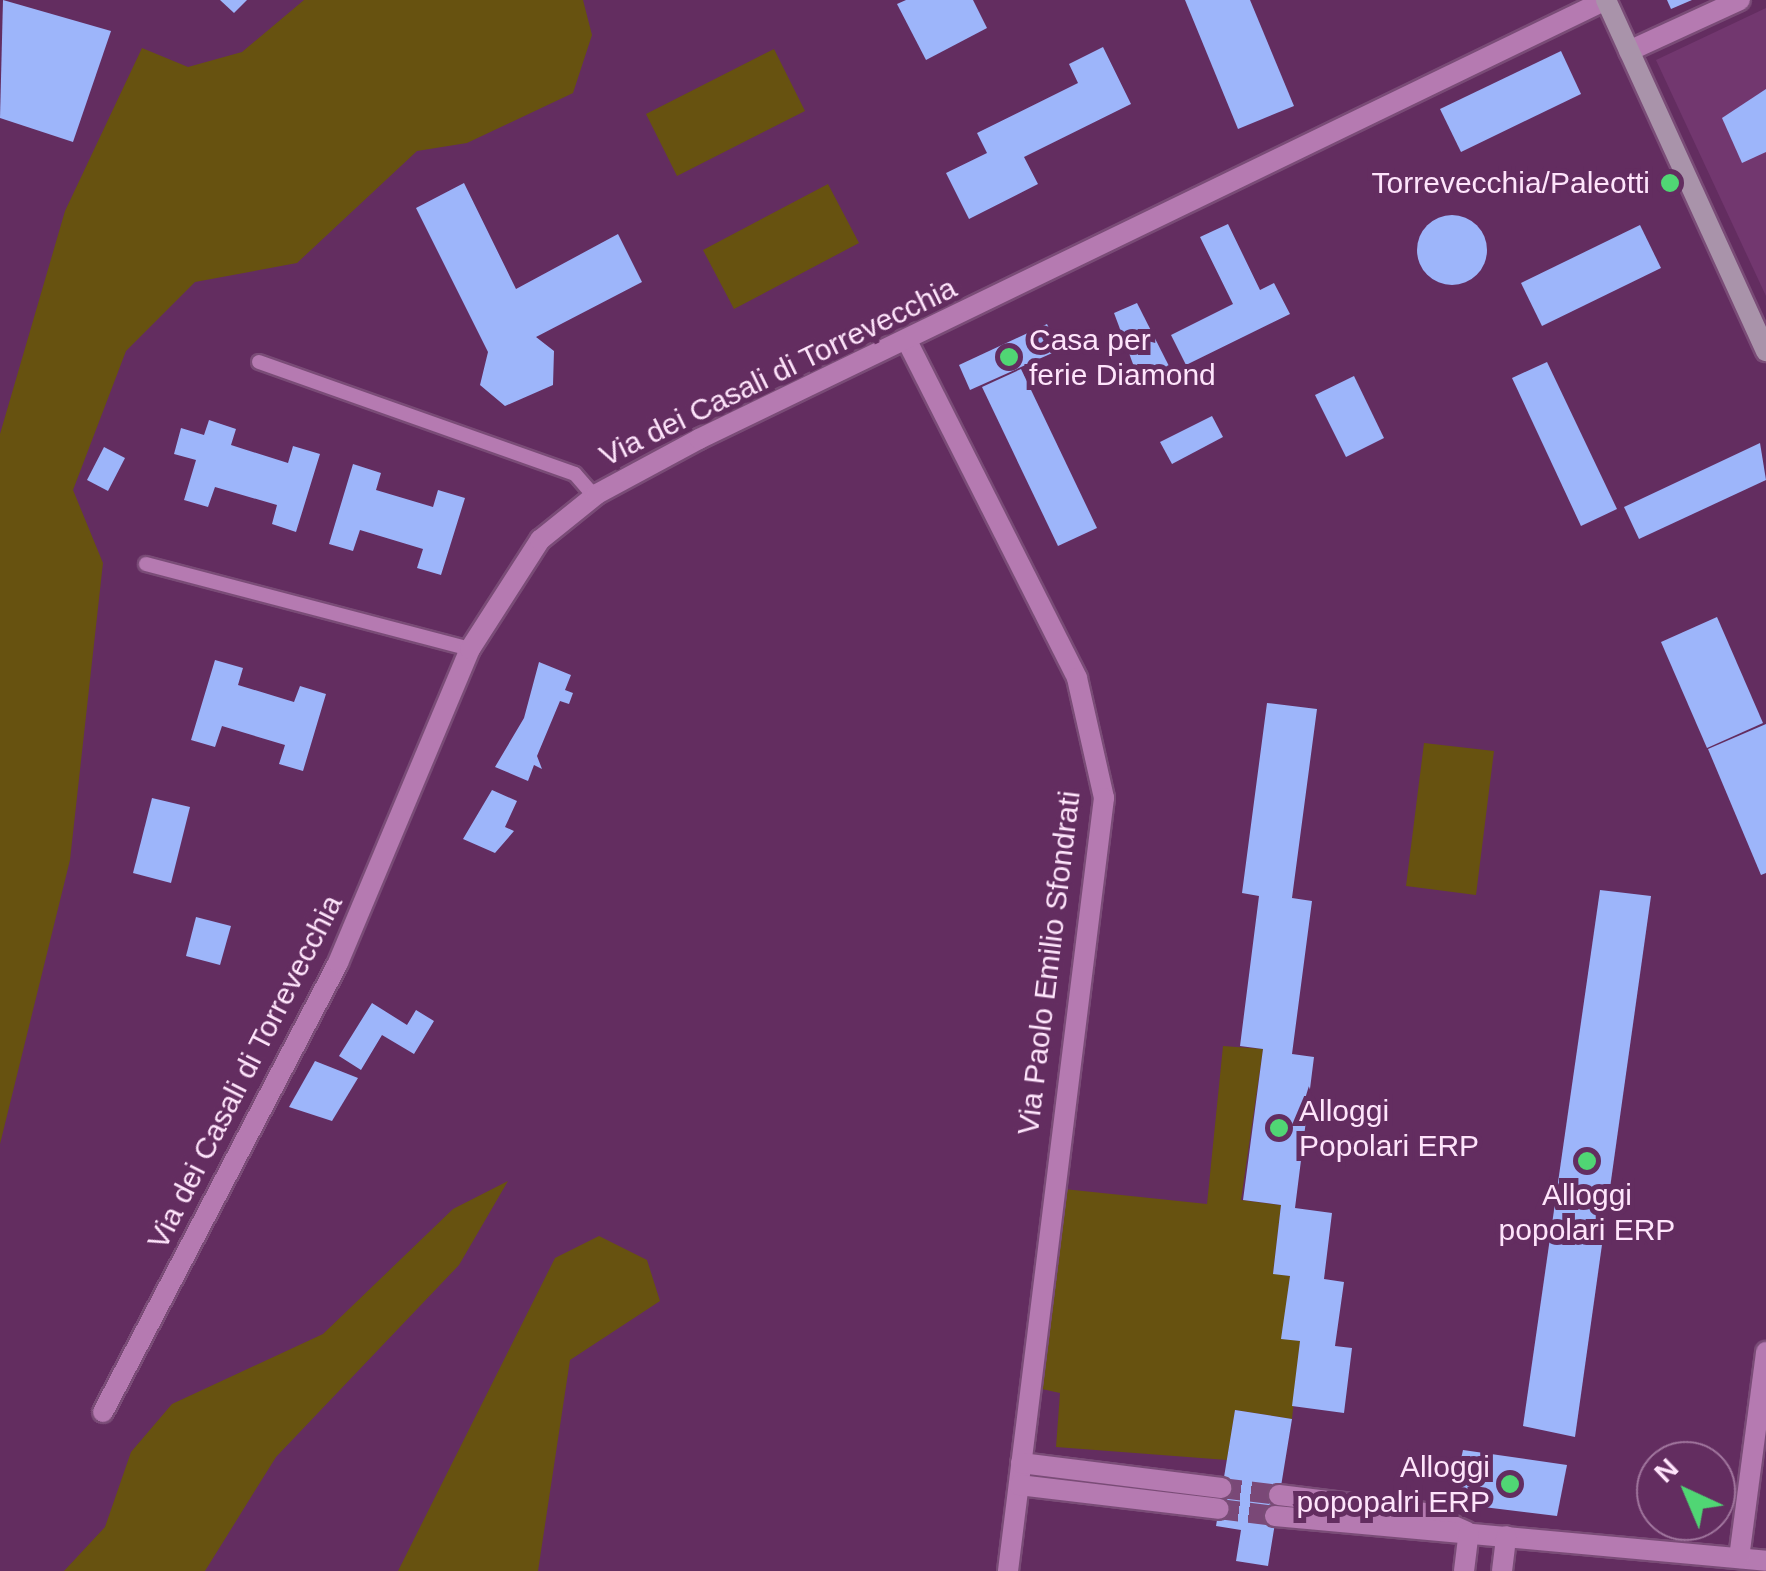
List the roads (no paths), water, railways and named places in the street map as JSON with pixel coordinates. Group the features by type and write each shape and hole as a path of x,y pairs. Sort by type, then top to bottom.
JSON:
{"main road":[{"path":"1606,0 1766,351"}],"street":[{"name":"Via dei Casali di Torrevecchia","path":"103,1412 338,964 470,648 524,559 594,496 1606,0"},
{"path":"1629,51 1740,0"},
{"name":"Via Paolo Emilio Sfondrati","path":"908,343 1077,678 1104,798 1008,1571"},
{"path":"1739,1558 1766,1352"},
{"path":"1020,1474 1220,1499"},
{"path":"1277,1506 1469,1532 1766,1562"},
{"path":"1464,1571 1469,1532"},
{"path":"1502,1571 1506,1536"}],"lane":[{"path":"258,362 575,474 594,496"},
{"path":"146,564 470,648"}],"tunnel":[{"path":"1221,1488 1279,1495"},
{"path":"1219,1509 1275,1516"}],"place":[{"name":"Torrevecchia/Paleotti","path":"1670,183"},
{"name":"Casa per ferie Diamond","path":"1009,357"},
{"name":"Alloggi Popolari ERP","path":"1279,1128"},
{"name":"Alloggi popolari ERP","path":"1587,1161"},
{"name":"Alloggi popopalri ERP","path":"1510,1484"}]}
